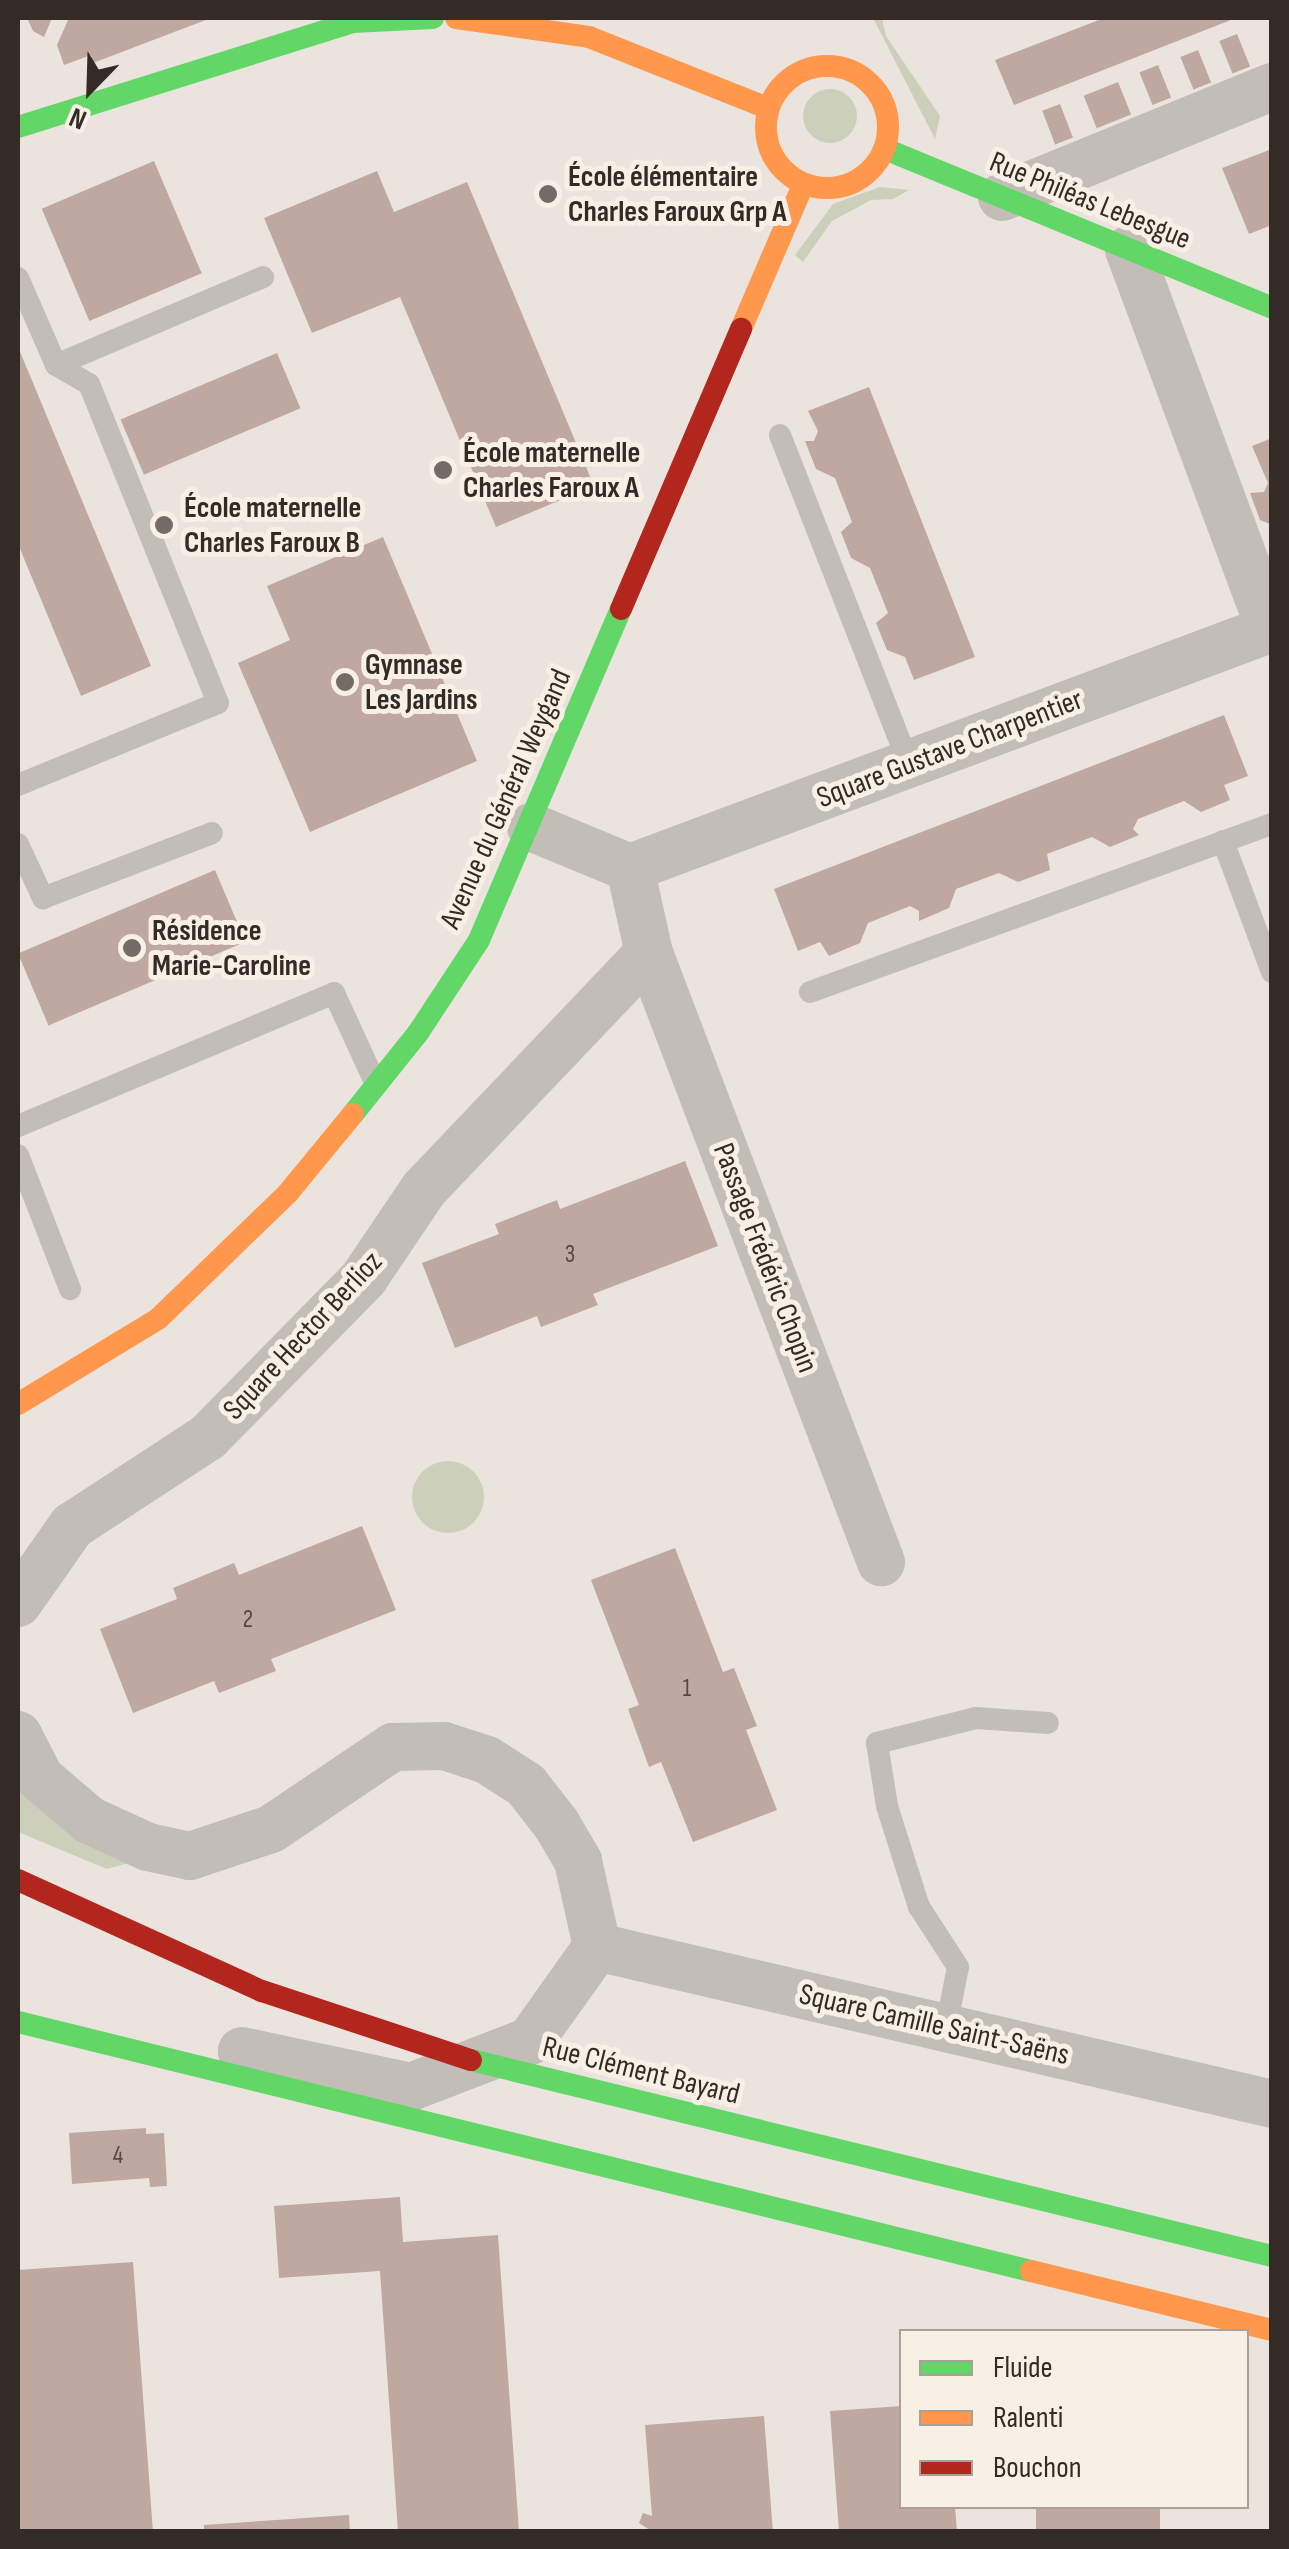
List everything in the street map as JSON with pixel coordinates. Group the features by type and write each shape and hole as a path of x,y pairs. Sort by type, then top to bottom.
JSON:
{"street":[{"path":"18,126 353,22 433,18"},
{"path":"456,18 589,37 767,108"},
{"path":"845,58 883,102 885,149 857,181 837,188 803,185 773,159 765,134 767,108 779,86 800,71 845,58"},
{"path":"1002,197 1272,87"},
{"name":"Rue Philéas Lebesgue","path":"885,149 1272,308"},
{"name":"Avenue du Général Weygand","path":"18,1404 158,1319 288,1194 376,1084 479,940 531,827 803,185"},
{"path":"1129,249 1271,630"},
{"name":"Square Gustave Charpentier","path":"630,868 1271,630"},
{"path":"531,827 630,868"},
{"name":"Passage Frédéric Chopin","path":"630,868 649,953 881,1562"},
{"name":"Square Hector Berlioz","path":"18,1603 72,1526 208,1437 364,1278 424,1189 649,953"},
{"path":"18,1735 40,1778 89,1820 148,1847 190,1856 271,1828 393,1747 444,1746 486,1760 526,1785 578,1861 597,1946 530,2041 480,2063 412,2087 169,2036 128,2048"},
{"name":"Rue Clément Bayard","path":"18,1880 262,1991 480,2063 1272,2256"},
{"name":"Square Camille Saint-Saëns","path":"597,1946 1272,2104"},
{"path":"18,2022 1272,2330"}],"lane":[{"path":"56,365 262,276"},
{"path":"18,278 56,365 88,384 218,703 18,785"},
{"path":"780,435 909,764"},
{"path":"810,992 1272,824"},
{"path":"18,844 43,898 212,833"},
{"path":"1224,842 1272,972"},
{"path":"18,1126 334,993 376,1084"},
{"path":"18,1155 70,1290"},
{"path":"946,2028 958,1967 919,1907 887,1806 877,1743 976,1718 1048,1723"}],"green space":[{"path":"873,18 882,18 886,36 940,116 935,139"},
{"path":"830,89 849,97 857,116 849,135 830,143 811,135 803,116 811,97"},
{"path":"880,187 909,190 893,199 871,200 832,221 803,262 795,255 833,204"},
{"path":"448,1461 462,1463 474,1471 482,1483 482,1511 474,1523 462,1531 448,1533 434,1531 422,1523 414,1511 412,1497 414,1483 422,1471 434,1463"},
{"path":"18,1778 150,1857 107,1869 18,1832"}],"building":[{"path":"27,18 52,18 44,37 33,31"},
{"path":"69,18 211,18 93,63 91,55 64,65 57,45"},
{"path":"1104,18 1236,18 1014,105 995,60"},
{"path":"1237,34 1250,66 1232,74 1219,41"},
{"path":"1198,50 1211,82 1193,90 1180,57"},
{"path":"1158,65 1171,97 1153,105 1139,72"},
{"path":"1118,82 1131,114 1097,128 1084,96"},
{"path":"1060,104 1073,138 1055,144 1042,111"},
{"path":"1272,149 1272,225 1249,234 1222,168"},
{"path":"154,161 202,273 89,321 42,209"},
{"path":"377,171 394,212 467,182 594,486 496,527 400,297 312,333 264,218"},
{"path":"18,347 151,666 81,696 18,544"},
{"path":"277,353 300,408 144,475 121,419"},
{"path":"869,387 975,657 914,680 905,657 887,650 876,623 888,613 870,568 851,558 841,532 852,522 835,478 816,469 805,441 814,441 818,431 808,411"},
{"path":"1272,438 1272,525 1260,520 1250,493 1264,492 1268,483 1252,446"},
{"name":"Gymnase Les Jardins","path":"383,537 477,761 310,832 238,663 290,640 267,586"},
{"path":"1224,715 1248,776 1224,785 1230,800 1201,812 1184,801 1138,819 1133,829 1139,835 1110,847 1092,837 1047,854 1050,870 1018,882 999,873 956,889 949,908 919,921 919,911 910,906 868,923 860,943 829,956 820,942 798,951 774,889"},
{"name":"Résidence Marie-Caroline","path":"215,870 245,942 48,1025 18,954"},
{"path":"685,1161 718,1246 593,1294 598,1305 541,1327 537,1316 455,1348 422,1263 499,1234 495,1224 557,1200 560,1209"},
{"path":"362,1526 396,1610 271,1659 276,1671 219,1693 214,1681 133,1713 100,1629 177,1599 173,1588 234,1563 239,1575"},
{"path":"675,1548 723,1672 734,1668 757,1726 746,1730 777,1810 693,1842 661,1762 649,1767 628,1709 639,1705 591,1580"},
{"path":"146,2128 146,2134 164,2133 167,2186 150,2187 149,2178 72,2184 69,2133"},
{"path":"400,2197 403,2242 498,2235 519,2532 398,2532 380,2271 279,2278 274,2206"},
{"path":"133,2262 153,2532 20,2532 18,2270"},
{"path":"899,2406 899,2509 955,2509 957,2532 839,2532 830,2411"},
{"path":"764,2416 773,2532 653,2532 639,2523 643,2513 652,2516 645,2425"},
{"path":"1036,2509 1160,2509 1160,2532 1036,2532"},
{"path":"349,2515 350,2532 204,2532 204,2525"}],"traffic: fast":[{"path":"18,127 353,22 433,18"},
{"path":"885,149 1272,308"},
{"path":"353,1114 418,1033 479,940 621,609"},
{"path":"18,2022 1031,2271"},
{"path":"471,2060 1272,2256"}],"traffic: slow":[{"path":"456,18 589,37 767,108"},
{"path":"827,66 850,70 870,84 884,104 888,127 884,150 870,170 850,184 827,188 804,184 784,170 770,150 766,127 770,104 784,84 804,70 827,66"},
{"path":"741,329 803,185"},
{"path":"18,1404 158,1319 288,1193 353,1114"},
{"path":"1031,2271 1272,2330"}],"traffic: jam":[{"path":"621,609 741,329"},
{"path":"18,1880 262,1991 471,2060"}],"place":[{"name":"École élémentaire Charles Faroux Grp A","path":"548,194"},
{"name":"École maternelle Charles Faroux A","path":"443,470"},
{"name":"École maternelle Charles Faroux B","path":"164,525"},
{"name":"Gymnase Les Jardins","path":"345,682"},
{"name":"Résidence Marie-Caroline","path":"132,948"}]}
